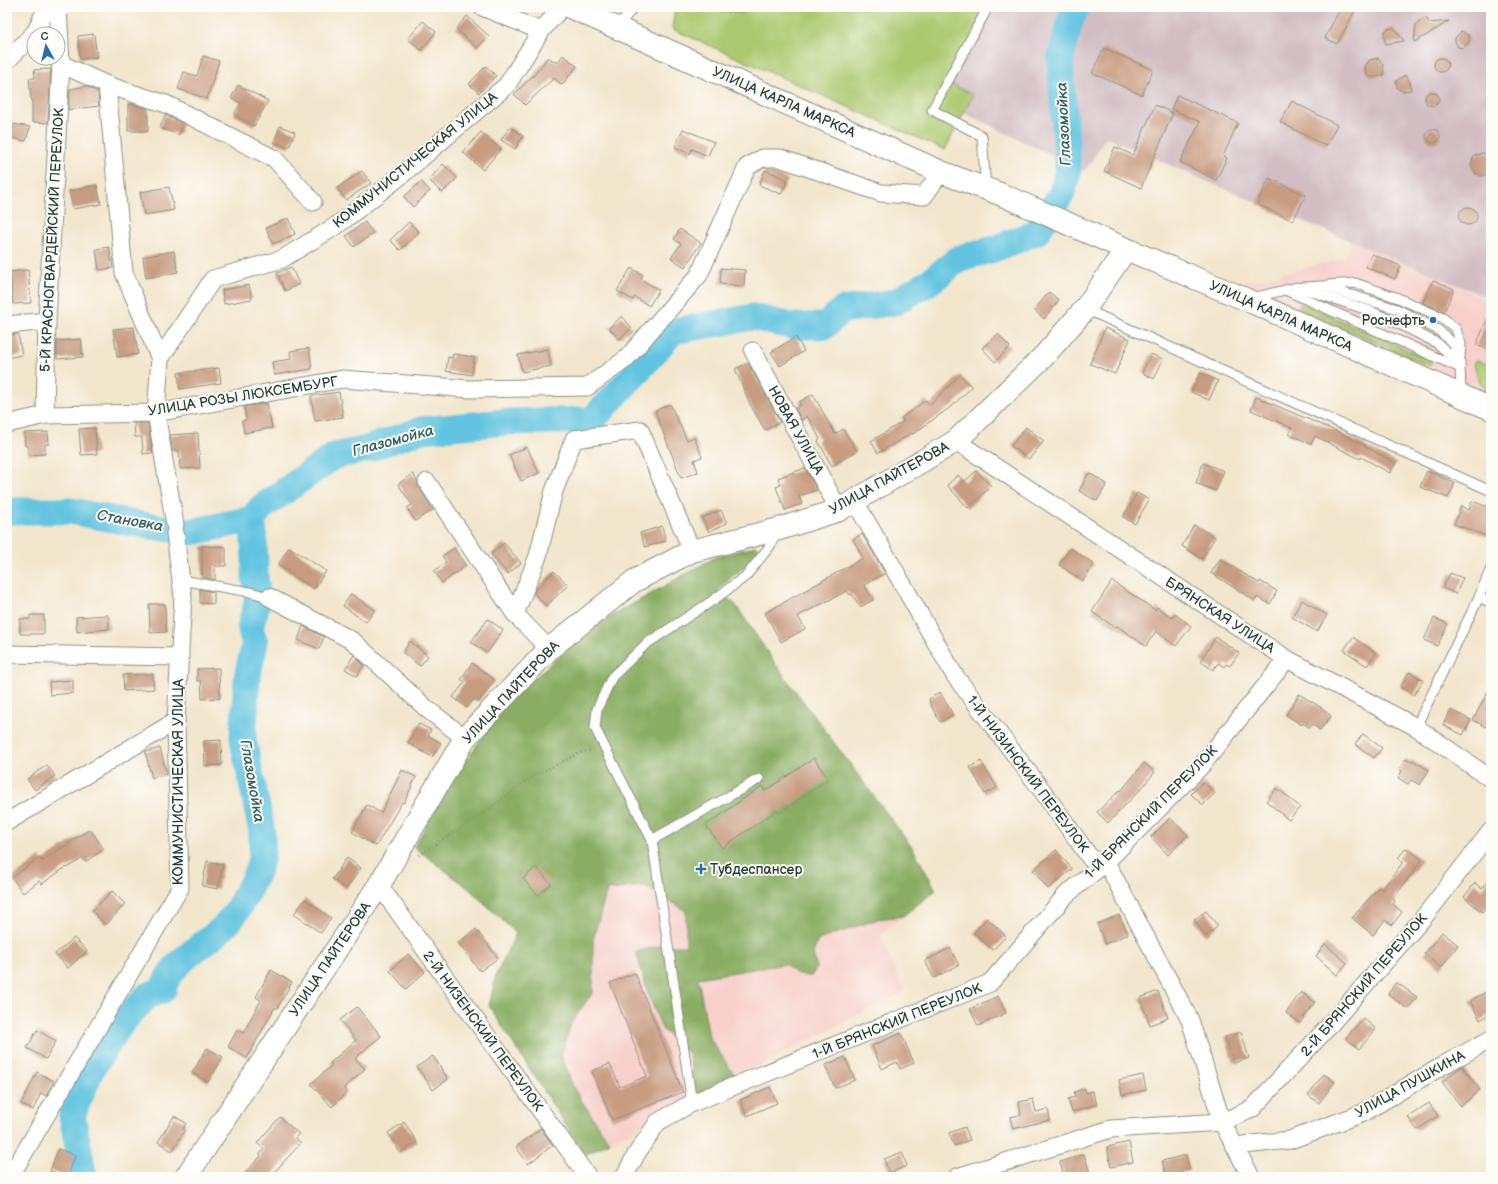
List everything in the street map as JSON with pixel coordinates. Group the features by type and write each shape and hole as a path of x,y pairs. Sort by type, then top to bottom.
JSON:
{"main road":[{"name":"УЛИЦА КАРЛА МАРКСА","path":"570,7 940,172 993,191 1245,299 1490,408"},
{"name":"УЛИЦА ПАЙТЕРОВА","path":"186,1177 379,886 465,738 549,649 634,581 692,551 779,529 846,505 956,441 1044,356 1085,309 1126,249"}],"street":[{"path":"7,61 36,31 47,7"},
{"name":"5-Й КРАСНОГВАРДЕЙСКИЙ ПЕРЕУЛОК","path":"58,7 59,26"},
{"path":"482,7 540,31"},
{"name":"КОММУНИСТИЧЕСКАЯ УЛИЦА","path":"160,359 213,279 282,260 336,226 398,178 507,85 540,31 562,7"},
{"name":"5-Й КРАСНОГВАРДЕЙСКИЙ ПЕРЕУЛОК","path":"45,415 47,320 60,66"},
{"path":"64,66 107,85 166,104 275,159 313,202"},
{"name":"КОММУНИСТИЧЕСКАЯ УЛИЦА","path":"10,1177 180,888 176,721 183,597 175,529 156,412 160,359 124,273 107,85"},
{"name":"УЛИЦА РОЗЫ ЛЮКСЕМБУРГ","path":"7,424 45,415 156,412 343,379 469,389 587,386 626,359 699,274 747,167 762,158 780,158 881,193 924,196 940,172"},
{"path":"7,325 47,320"},
{"name":"НОВАЯ УЛИЦА","path":"753,351 846,505"},
{"path":"515,614 538,556 554,491 574,439 640,430 692,551"},
{"name":"БРЯНСКАЯ УЛИЦА","path":"956,441 1286,659 1416,727 1491,779"},
{"path":"426,482 515,614 549,649"},
{"name":"1-Й НИЗИНСКИЙ ПЕРЕУЛОК","path":"846,505 882,548 955,676 1044,793 1091,858 1106,862 1190,1020 1222,1122 1251,1177"},
{"path":"269,597 353,641 427,709 465,738"},
{"path":"7,654 180,657"},
{"name":"1-Й БРЯНСКИЙ ПЕРЕУЛОК","path":"624,1177 637,1153 658,1122 692,1103 990,984 1066,895 1106,862 1202,765 1286,659"},
{"path":"7,822 176,721"},
{"name":"2-Й БРЯНСКИЙ ПЕРЕУЛОК","path":"1222,1122 1252,1109 1328,1027 1424,917 1491,831"},
{"name":"2-Й НИЗЕНСКИЙ ПЕРЕУЛОК","path":"379,886 588,1177"},
{"name":"УЛИЦА ПУШКИНА","path":"1235,1146 1290,1140 1363,1113 1447,1063 1491,1039"},
{"path":"958,1177 1111,1129 1222,1122"}],"lane":[{"path":"617,27 634,7"},
{"path":"988,7 932,110 982,136 993,191"},
{"path":"1245,299 1297,288 1355,283 1398,298 1443,318 1456,329 1461,344 1461,396"},
{"path":"1322,286 1397,309 1438,330 1454,344 1460,366"},
{"path":"1297,288 1371,311 1391,320 1437,344 1460,366"},
{"path":"1285,290 1460,366"},
{"path":"1085,309 1491,491"},
{"path":"692,1103 652,840 603,747 595,728 596,715 597,709 612,677 646,644 712,601 746,576 770,546 779,529"},
{"path":"1416,727 1479,597 1491,568"},
{"path":"181,580 250,592 269,597"},
{"path":"1479,597 1491,603"},
{"path":"652,840 759,779"}],"path":[{"path":"668,7 745,13"},
{"path":"415,858 427,848 476,818 533,776 580,753 603,747"}],"shaded area":[{"path":"993,7 1491,7 1491,299 1213,184 1106,137 1085,171 964,113 973,95 951,84"},
{"path":"1352,242 1491,301 1491,409 1219,289 1345,258"},
{"name":"Тубдеспансер","path":"735,604 774,662 914,850 936,890 880,935 905,991 585,1155 489,1006 516,933 468,888"}],"green space":[{"path":"675,7 993,7 951,84 973,95 945,150 672,29"},
{"path":"1300,304 1304,304 1428,359 1432,362 1431,365 1427,365 1300,309 1298,307"},
{"path":"1477,360 1491,366 1491,390 1483,386 1477,376 1474,363"},
{"name":"Тубдеспансер","path":"756,546 759,549 752,562 734,575 718,591 735,604 774,662 914,850 936,890 903,916 878,919 818,940 813,953 817,968 811,976 797,975 785,964 698,978 709,1037 736,1077 696,1098 689,1054 662,1029 649,996 636,952 658,946 686,946 686,911 645,886 607,890 593,940 593,992 571,1023 561,1055 574,1089 609,1142 585,1155 489,1006 496,975 516,933 468,888 414,847 452,780 507,703 551,663 603,621 673,581 716,557"}],"building":[{"path":"1341,7 1357,7 1337,44 1325,38"},
{"path":"467,16 489,36 477,48 456,29"},
{"path":"1426,17 1429,23 1449,21 1414,42 1416,25"},
{"path":"423,21 436,32 421,50 408,39"},
{"path":"1394,28 1404,41 1386,44 1384,32 1388,29"},
{"path":"1462,31 1469,36 1469,42 1463,48 1458,47 1455,41 1455,38"},
{"path":"94,34 97,57 80,59 78,36"},
{"path":"1104,48 1153,70 1142,95 1092,73"},
{"path":"563,55 577,66 562,85 554,78 525,105 514,94 534,75 548,57 557,63"},
{"path":"203,56 219,61 207,99 178,89 184,72 197,76"},
{"path":"1378,58 1383,65 1384,75 1371,77 1366,73 1365,66 1370,60"},
{"path":"1438,58 1444,58 1448,62 1448,68 1444,72 1438,72 1434,68 1434,62"},
{"path":"486,66 496,76 479,93 469,84"},
{"path":"51,69 48,123 32,122 32,99 29,78 35,78 34,70"},
{"path":"1405,75 1410,82 1411,90 1402,91 1397,88 1396,81"},
{"path":"238,85 268,101 254,126 234,115 241,103 231,98"},
{"path":"86,86 98,92 99,106 68,110 70,89"},
{"path":"1429,92 1435,92 1439,96 1439,102 1435,106 1429,106 1425,102 1425,96"},
{"path":"1177,95 1238,123 1223,156 1227,158 1216,180 1180,162 1200,122 1171,109"},
{"path":"1292,101 1337,125 1326,146 1280,122"},
{"path":"128,104 148,109 148,131 128,131"},
{"path":"1155,105 1173,113 1141,188 1104,171 1115,147 1133,155"},
{"path":"165,115 183,124 179,135 160,128"},
{"path":"14,124 30,127 26,141 11,138"},
{"path":"280,126 295,132 289,148 274,142"},
{"path":"510,127 523,136 515,149 501,140"},
{"path":"683,129 714,142 708,156 692,149 690,154 675,147"},
{"path":"1430,129 1436,129 1440,133 1440,139 1436,143 1430,143 1426,139 1426,133"},
{"path":"481,132 501,149 483,170 463,152"},
{"path":"1482,153 1491,157 1491,172 1482,176 1475,173 1471,165 1474,156"},
{"path":"443,164 457,178 442,193 429,180"},
{"path":"765,170 788,180 781,194 759,185"},
{"path":"362,171 371,183 346,200 337,188"},
{"path":"1269,178 1306,195 1293,221 1257,204"},
{"path":"421,181 430,191 413,207 404,197"},
{"path":"97,185 101,204 73,209 69,191"},
{"path":"169,187 174,210 144,215 140,192"},
{"path":"1468,207 1474,210 1477,216 1474,222 1468,225 1462,222 1459,216 1462,210"},
{"path":"288,218 295,234 273,244 266,228"},
{"path":"365,222 373,233 354,247 346,236"},
{"path":"409,222 419,232 400,250 390,240"},
{"path":"680,229 701,243 685,267 671,258 681,244 674,239"},
{"path":"109,247 113,268 99,270 96,249"},
{"path":"174,251 178,272 146,278 143,257"},
{"path":"1372,254 1401,266 1395,279 1366,267"},
{"path":"291,267 299,284 285,291 277,273"},
{"path":"631,268 643,275 641,279 659,290 649,306 635,297 633,300 617,291"},
{"path":"721,268 745,270 744,286 720,284"},
{"path":"28,270 31,303 13,304 10,272"},
{"path":"1433,280 1454,289 1444,312 1423,303"},
{"path":"249,285 252,299 224,304 222,290"},
{"path":"1049,292 1059,300 1044,319 1034,310"},
{"path":"1491,311 1491,351 1476,345"},
{"path":"622,316 632,328 619,339 609,328"},
{"path":"134,327 138,354 117,357 113,329"},
{"path":"1105,328 1130,339 1115,374 1090,364"},
{"path":"18,334 22,355 7,358 7,335"},
{"path":"998,334 1010,347 995,362 982,348"},
{"path":"796,337 804,351 780,366 771,352"},
{"path":"81,339 83,357 57,359 57,341"},
{"path":"309,348 312,369 274,375 272,362 291,359 290,351"},
{"path":"548,349 551,366 522,372 518,355"},
{"path":"453,354 474,357 472,375 446,371 448,357 452,358"},
{"path":"1151,354 1163,359 1154,379 1142,373"},
{"path":"748,363 780,422 765,430 750,404 735,369"},
{"path":"219,368 221,383 180,389 178,373"},
{"path":"1200,373 1218,381 1209,400 1191,392"},
{"path":"960,375 972,387 952,406 913,434 912,433 878,453 871,441 904,421 901,418 926,400 930,405"},
{"path":"339,392 343,417 315,421 311,396"},
{"path":"813,394 835,434 843,429 857,451 832,466 818,441 820,439 807,416 801,420 795,408 801,405 799,402"},
{"path":"1256,397 1338,432 1396,463 1390,473 1361,457 1360,459 1315,436 1311,444 1289,434 1292,428 1251,410"},
{"path":"267,403 272,428 244,433 242,421 246,420 244,407"},
{"path":"670,404 687,440 694,437 702,457 694,460 698,472 681,478 655,411"},
{"path":"134,423 148,423 153,453 143,454 142,437 135,437"},
{"path":"1026,427 1044,441 1029,459 1011,446"},
{"path":"95,428 97,454 81,455 79,429"},
{"path":"48,432 49,444 45,444 45,454 28,455 28,446 25,446 24,433"},
{"path":"198,433 200,468 180,469 179,451 173,451 170,435"},
{"path":"527,447 539,473 521,481 509,455"},
{"path":"1203,463 1224,471 1216,491 1196,483"},
{"path":"805,468 817,490 799,496 802,504 785,510 776,487 781,485 778,478"},
{"path":"976,471 991,486 968,508 947,485 958,475 964,482"},
{"path":"1427,471 1455,483 1448,498 1420,487"},
{"path":"1089,473 1107,484 1097,501 1079,491"},
{"path":"413,474 419,488 433,510 415,521 407,508 412,505 398,484"},
{"path":"1137,493 1149,500 1135,524 1123,517"},
{"path":"1472,501 1491,508 1491,538 1454,524 1461,506 1469,510"},
{"path":"721,510 727,523 709,532 702,518"},
{"path":"1194,525 1215,537 1202,559 1182,546"},
{"path":"662,526 666,541 645,547 640,533"},
{"path":"862,534 885,573 864,585 873,600 860,607 852,594 850,595 847,591 798,616 805,629 781,642 765,613 863,558 853,539"},
{"path":"504,543 521,563 508,574 491,554"},
{"path":"202,546 226,547 226,566 215,566 215,580 202,577"},
{"path":"289,547 326,571 314,589 278,565"},
{"path":"454,548 466,566 442,583 434,571 446,562 442,556"},
{"path":"1070,548 1094,564 1083,581 1059,565"},
{"path":"1220,559 1259,583 1260,581 1277,591 1270,604 1257,597 1255,601 1211,573"},
{"path":"554,571 568,585 546,606 534,593 536,589"},
{"path":"1450,573 1463,578 1456,594 1443,588"},
{"path":"1112,581 1155,610 1157,607 1173,618 1175,614 1191,626 1176,646 1156,631 1146,646 1117,626 1116,628 1092,612"},
{"path":"200,589 214,592 214,604 200,603"},
{"path":"351,594 375,610 366,622 343,606"},
{"path":"1302,600 1327,615 1317,632 1292,617"},
{"path":"149,604 165,604 166,632 150,633"},
{"path":"30,615 44,615 44,634 20,634 20,619 30,619"},
{"path":"108,615 109,629 77,632 76,617"},
{"path":"1434,618 1448,624 1437,646 1424,640"},
{"path":"488,619 503,630 487,653 471,642"},
{"path":"303,626 324,637 319,649 298,640"},
{"path":"1216,637 1239,653 1230,666 1226,664 1224,667 1218,663 1213,670 1200,661"},
{"path":"1353,637 1376,653 1367,666 1344,650"},
{"path":"410,641 428,656 420,666 403,653"},
{"path":"354,655 364,665 357,676 345,669"},
{"path":"472,663 495,680 478,702 474,699 467,708 453,697 465,682 461,679"},
{"path":"219,668 220,698 202,699 201,681 197,681 197,669"},
{"path":"1409,672 1423,680 1414,695 1400,687"},
{"path":"153,674 154,689 124,691 123,675"},
{"path":"73,680 73,693 50,695 49,682"},
{"path":"1491,685 1491,716 1486,727 1473,720"},
{"path":"940,692 953,715 940,722 929,702 929,699"},
{"path":"1299,694 1322,708 1331,716 1320,730 1312,724 1310,728 1303,723 1302,725 1286,715"},
{"path":"1451,710 1471,720 1463,735 1443,725"},
{"path":"419,724 431,730 428,735 441,743 432,757 408,743"},
{"path":"1363,734 1382,748 1374,758 1355,744"},
{"path":"221,740 222,765 205,766 204,741"},
{"path":"160,748 167,774 152,778 145,752"},
{"path":"814,758 828,779 779,813 777,810 722,848 706,825 762,786 765,791"},
{"path":"1406,759 1411,762 1412,760 1429,770 1420,785 1411,780 1408,784 1398,778 1402,771 1399,769"},
{"path":"981,761 997,788 985,794 970,767"},
{"path":"1144,763 1155,772 1108,823 1097,812 1120,790 1121,791"},
{"path":"47,765 55,776 35,790 27,779"},
{"path":"402,770 416,777 404,803 402,802 376,846 352,832 367,805 381,813"},
{"path":"1203,782 1215,793 1203,805 1191,794"},
{"path":"1277,788 1300,807 1289,820 1266,801"},
{"path":"1170,818 1188,835 1168,855 1151,837"},
{"path":"90,829 104,849 85,862 83,858 67,868 66,867 42,884 39,881 23,893 12,878 40,857 42,861"},
{"path":"1406,848 1422,860 1393,899 1395,901 1393,904 1402,912 1392,925 1385,920 1373,935 1352,918 1379,887 1382,890 1403,862 1398,858"},
{"path":"1056,850 1072,869 1048,889 1033,870"},
{"path":"347,858 361,868 346,889 332,879"},
{"path":"207,861 223,864 218,889 202,886"},
{"path":"536,867 551,884 538,895 523,879"},
{"path":"1491,878 1491,900 1482,912 1464,897 1475,883 1482,889"},
{"path":"112,891 125,904 106,925 92,911"},
{"path":"305,899 331,918 321,933 294,914"},
{"path":"1206,911 1218,926 1206,936 1194,920"},
{"path":"1119,915 1128,934 1105,944 1097,924"},
{"path":"987,918 1006,936 993,950 974,933"},
{"path":"476,929 498,958 480,971 458,943"},
{"path":"1442,932 1458,945 1441,968 1424,954"},
{"path":"74,938 87,951 68,968 55,954"},
{"path":"1325,944 1347,963 1337,975 1316,956"},
{"path":"950,948 959,965 934,978 925,961"},
{"path":"408,954 425,972 406,989 390,971"},
{"path":"271,970 292,982 277,1009 275,1007 247,1058 228,1047 237,1030 243,1033 261,1000 256,997"},
{"path":"635,973 683,1092 612,1120 592,1071 610,1064 620,1087 647,1076 610,983"},
{"path":"1396,982 1417,997 1408,1009 1388,994"},
{"path":"1491,989 1491,1013 1480,1020 1470,1001"},
{"path":"1158,991 1168,1018 1150,1025 1140,998"},
{"path":"1301,992 1315,1002 1300,1023 1286,1013"},
{"path":"998,996 1006,1013 978,1026 970,1009"},
{"path":"357,1007 381,1036 355,1058 365,1069 344,1088 347,1092 332,1107 311,1084 332,1065 330,1063 356,1040 340,1020"},
{"path":"1363,1018 1376,1029 1359,1049 1346,1038"},
{"path":"37,1030 56,1041 46,1059 27,1048"},
{"path":"1241,1032 1249,1058 1234,1063 1225,1037"},
{"path":"901,1033 914,1063 900,1069 897,1062 882,1069 872,1046"},
{"path":"207,1048 223,1057 208,1082 192,1073"},
{"path":"433,1056 448,1079 433,1090 417,1067"},
{"path":"845,1057 855,1080 835,1088 825,1065"},
{"path":"1462,1066 1480,1090 1461,1106 1442,1082"},
{"path":"37,1072 54,1081 46,1096 41,1093 33,1110 21,1104"},
{"path":"1324,1074 1335,1082 1319,1103 1308,1095"},
{"path":"1143,1075 1146,1090 1122,1095 1119,1080"},
{"path":"770,1087 777,1103 747,1116 740,1100"},
{"path":"1085,1088 1086,1093 1092,1091 1097,1104 1072,1112 1068,1099 1075,1097 1074,1092"},
{"path":"1033,1099 1036,1112 1048,1109 1050,1120 1013,1129 1010,1117 1021,1115 1019,1102"},
{"path":"1429,1103 1438,1116 1417,1130 1408,1117"},
{"path":"174,1116 186,1123 183,1129 185,1130 172,1151 158,1142"},
{"path":"280,1117 299,1134 295,1138 301,1143 270,1177 241,1177 261,1156 260,1154 264,1149 257,1143"},
{"path":"404,1122 417,1142 400,1153 388,1133"},
{"path":"965,1127 970,1140 954,1146 949,1133"},
{"path":"541,1128 553,1145 528,1164 516,1147"},
{"path":"1129,1142 1133,1162 1111,1167 1107,1147"},
{"path":"58,1149 75,1155 68,1177 50,1171"},
{"path":"902,1152 907,1166 889,1173 884,1159"},
{"path":"1084,1154 1090,1173 1077,1177 1064,1177 1060,1162"},
{"path":"1186,1155 1190,1170 1166,1176 1162,1161"}],"waterway":[{"name":"Глазомойка","path":"84,1177 72,1115 92,1068 123,1021 147,996 163,990 167,980 181,962 226,925 240,905 258,869 261,859 262,832 243,739 247,678 255,642 252,635 251,625 257,597 252,519 262,507 334,456 367,449 421,430 505,422 592,420 673,331 753,317 791,326 825,326 842,310 895,302 928,283 960,258 994,249 1037,232 1062,193 1068,171 1060,60 1070,21 1077,7"},
{"name":"Становка","path":"7,511 71,511 143,525 191,532 252,519"}],"place":[{"name":"Роснефть","path":"1433,320"},
{"name":"Тубдеспансер","path":"701,869"}]}
